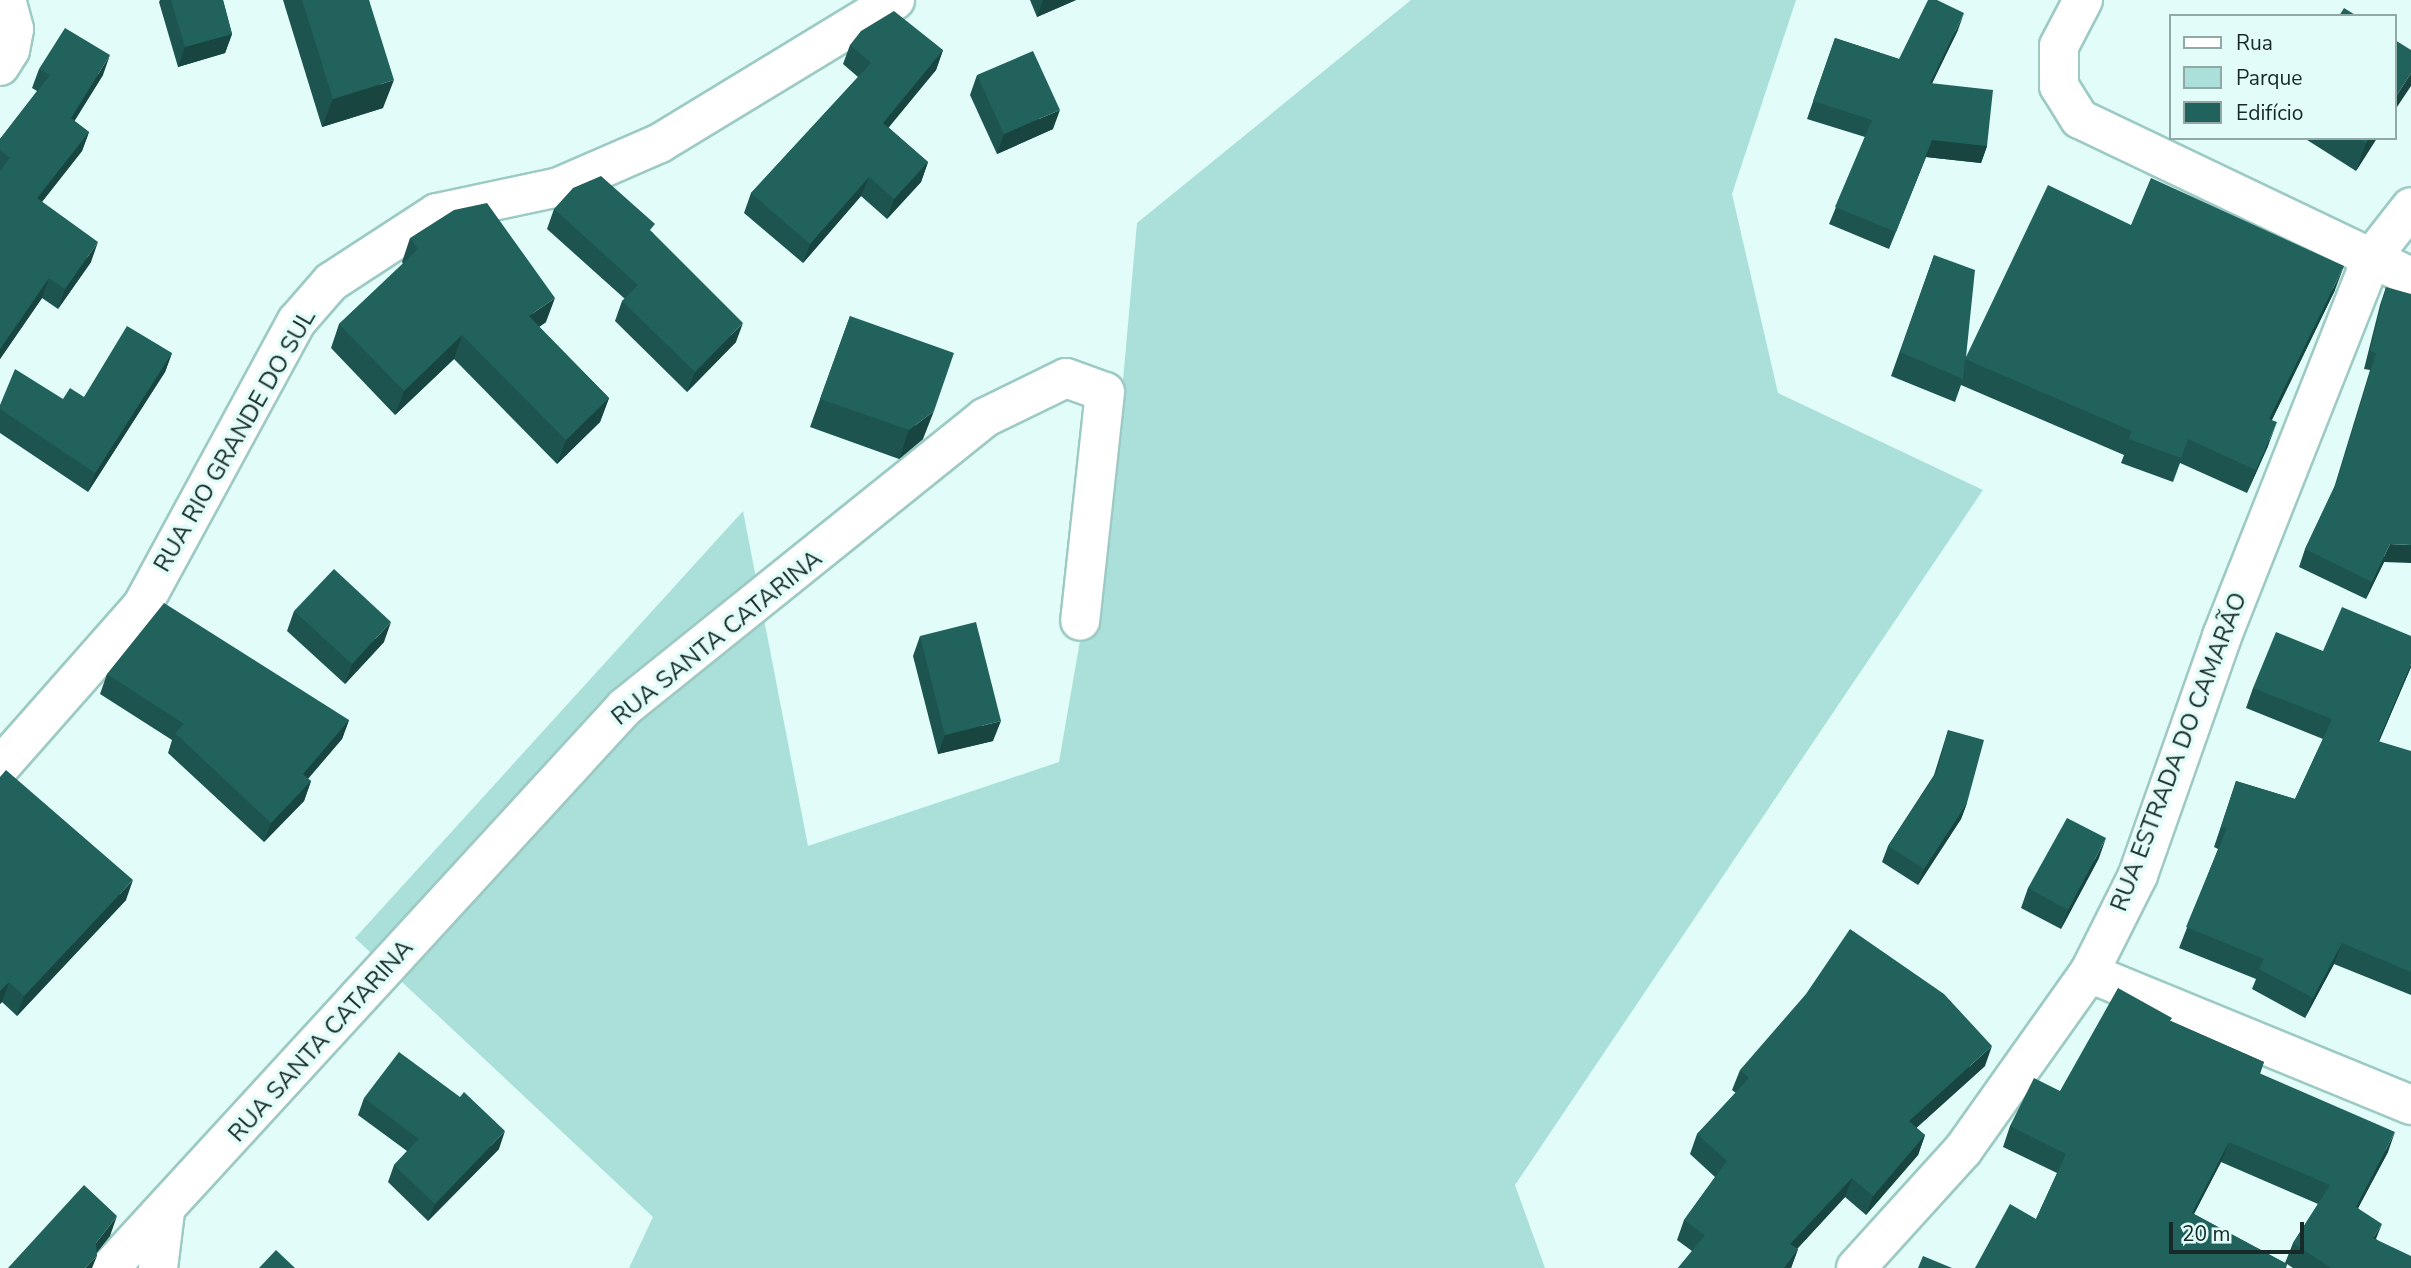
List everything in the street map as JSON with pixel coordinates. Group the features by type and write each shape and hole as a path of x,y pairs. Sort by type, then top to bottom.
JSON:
{"street":[{"name":"RUA RIO GRANDE DO SUL","path":"0,767 142,606 297,321 331,282 437,213 559,187 660,143 895,0"},
{"path":"2083,0 2059,46 2059,86 2080,119 2411,277"},
{"path":"0,66 10,50 17,3"},
{"name":"RUA ESTRADA DO CAMARÃO","path":"1856,1268 1963,1150 2089,973 2138,875 2222,636 2372,257 2411,207"},
{"name":"RUA SANTA CATARINA","path":"110,1268 165,1212 625,707 984,418 1066,378 1105,392 1080,621"},
{"path":"2089,973 2411,1105"},
{"path":"158,1268 165,1212"}],"green space":[{"path":"1411,0 1796,0 1732,194 1778,393 1983,490 1515,1185 1545,1268 629,1268 653,1217 355,938 743,511 808,846 1059,762 1121,403 1137,223"}],"building":[{"path":"171,0 223,0 232,34 185,47"},
{"path":"302,0 369,0 394,80 333,99"},
{"path":"1928,0 1937,0 1964,13 1930,83 1993,90 1987,146 1932,140 1896,232 1835,207 1872,120 1813,101 1835,38 1899,59"},
{"path":"2344,8 2354,14 2340,14"},
{"path":"894,11 943,50 883,123 928,162 894,199 869,177 810,244 751,193 871,63 850,45 861,31"},
{"path":"65,28 110,55 71,118 89,132 37,198 98,242 65,289 49,278 0,349 0,171 10,158 0,150 0,139 50,75 39,69"},
{"path":"2397,41 2411,50 2411,73 2397,95"},
{"path":"1033,51 1060,110 1004,134 977,75"},
{"path":"601,176 655,224 650,230 743,323 695,372 622,301 638,285 554,209 573,188"},
{"path":"2151,178 2344,266 2269,419 2277,422 2256,470 2188,439 2181,458 2129,439 2132,431 1965,359 1963,379 1900,352 1934,255 1975,270 1966,357 2048,185 2131,225"},
{"path":"487,203 555,298 529,316 609,398 566,440 462,335 404,391 339,324 418,249 410,238 454,210"},
{"path":"2386,287 2411,294 2411,545 2390,544 2372,582 2305,549 2337,481 2376,353 2370,351"},
{"path":"850,316 954,353 934,411 909,430 820,399"},
{"path":"127,326 172,353 95,473 0,409 15,369 63,399 70,388 84,397"},
{"path":"334,569 391,622 352,664 294,611"},
{"path":"164,603 349,720 303,774 311,781 271,823 175,733 184,724 107,674"},
{"path":"2342,607 2411,636 2411,664 2378,741 2411,751 2411,972 2342,943 2313,998 2259,969 2264,959 2186,927 2227,828 2221,827 2236,781 2295,799 2332,719 2253,688 2276,632 2323,651"},
{"path":"976,622 1001,721 945,735 920,636"},
{"path":"1948,730 1984,740 1967,803 1924,869 1888,846 1937,772"},
{"path":"6,770 133,880 24,996 9,982 0,991 0,777"},
{"path":"2067,818 2106,838 2068,910 2028,888"},
{"path":"1850,929 1944,994 1992,1046 1909,1121 1925,1135 1873,1196 1852,1178 1790,1244 1798,1249 1784,1268 1678,1268 1705,1235 1684,1220 1727,1161 1697,1134 1749,1078 1740,1070 1806,994"},
{"path":"2118,988 2172,1018 2170,1021 2264,1062 2259,1073 2395,1132 2356,1207 2382,1224 2373,1238 2411,1256 2411,1268 2331,1268 2293,1243 2330,1185 2229,1142 2192,1213 2287,1264 2285,1268 1975,1268 2010,1204 2036,1219 2066,1154 2010,1126 2034,1078 2060,1091"},
{"path":"399,1052 460,1097 464,1092 505,1131 435,1204 394,1165 419,1139 364,1098"},
{"path":"84,1185 117,1216 96,1243 97,1256 85,1268 8,1268"},
{"path":"276,1250 295,1268 259,1268"},
{"path":"1923,1256 1952,1268 1918,1268"}]}
